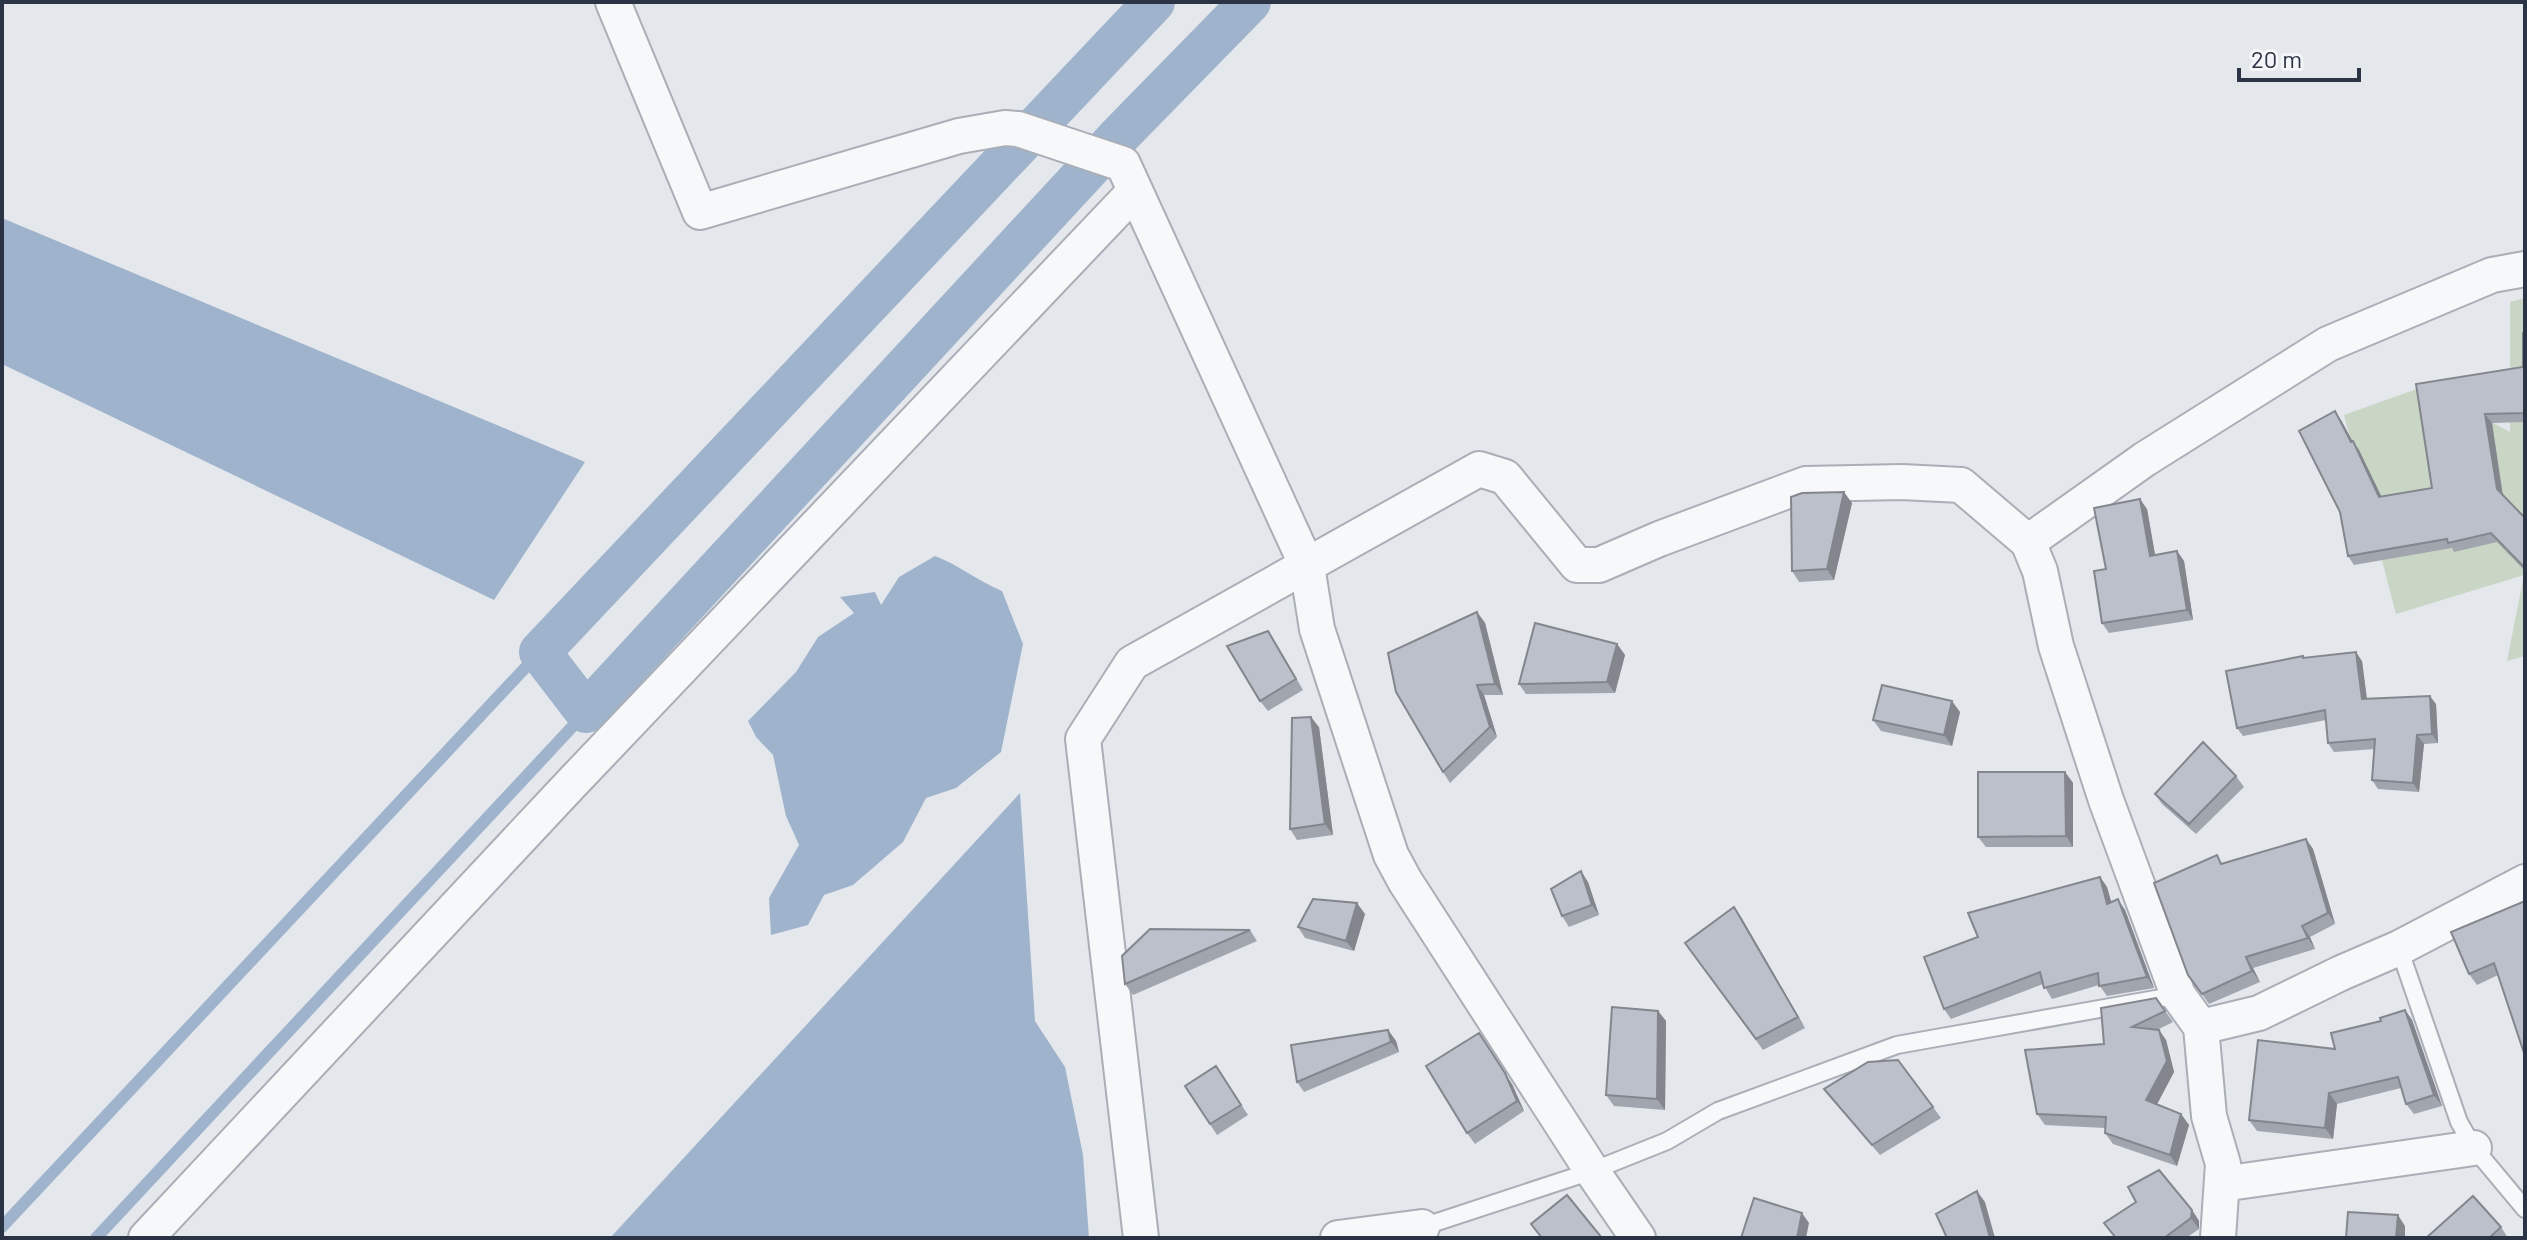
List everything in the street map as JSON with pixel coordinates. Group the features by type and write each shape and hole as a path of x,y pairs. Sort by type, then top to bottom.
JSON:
{"street":[{"path":"613,2 700,212 959,136 1005,128 1018,129 1129,178 1307,566 1317,629 1391,855 1638,1238"},
{"path":"146,1238 581,773 1129,178"},
{"path":"2028,542 2145,459 2328,344 2492,275 2525,269"},
{"path":"1141,1238 1083,739 1132,663 1479,469 1505,477 1577,565 1599,565 1806,484 1902,482 1961,485 2028,542 2040,571 2056,646 2106,800 2178,995 2201,1027 2209,1116 2223,1164 2218,1238"},
{"path":"2201,1027 2259,1013 2399,948 2525,882"},
{"path":"2222,1184 2474,1148"},
{"path":"1338,1238 1422,1227"}],"lane":[{"path":"2399,948 2459,1122 2474,1148 2525,1209"},
{"path":"1422,1227 1592,1171 1667,1141 1718,1111 1897,1045 2178,995"}],"green space":[{"path":"2525,298 2525,656 2507,661 2524,575 2396,614 2344,415 2425,386 2510,432 2510,302"}],"water":[{"path":"2,218 585,462 494,600 2,364"},
{"path":"935,556 1002,591 1023,644 1001,752 956,788 926,798 903,842 853,885 824,895 808,925 771,935 769,898 799,845 786,816 773,755 756,737 748,721 796,672 818,637 854,613 840,597 875,592 881,605 899,577"},
{"path":"1020,793 1035,1021 1065,1067 1083,1155 1089,1238 610,1238"}],"building":[{"path":"2523,333 2525,413 2485,414 2497,489 2525,518 2525,568 2491,533 2448,543 2447,539 2348,556 2340,512 2299,431 2335,411 2379,497 2432,488 2416,384 2523,367"},
{"path":"1844,492 1827,569 1792,571 1791,497 1802,493"},
{"path":"2140,499 2150,556 2177,551 2187,610 2102,623 2094,571 2106,569 2094,508"},
{"path":"1477,612 1495,684 1477,685 1490,727 1443,772 1396,692 1388,653"},
{"path":"1535,623 1617,644 1607,682 1519,684"},
{"path":"1268,631 1296,679 1260,701 1227,646"},
{"path":"2356,652 2362,699 2430,696 2432,734 2417,735 2413,783 2372,780 2375,739 2328,743 2325,710 2237,728 2226,671 2303,656"},
{"path":"1882,685 1952,701 1944,735 1873,720"},
{"path":"1311,717 1325,824 1290,829 1292,718"},
{"path":"2203,742 2236,776 2189,824 2155,794"},
{"path":"1978,772 2065,772 2066,836 1978,837"},
{"path":"2306,839 2328,913 2302,926 2308,938 2246,957 2252,971 2202,994 2188,975 2154,883 2217,855 2221,864"},
{"path":"1581,871 1592,905 1562,916 1551,889"},
{"path":"2100,877 2107,904 2118,899 2147,977 2099,986 2098,973 2044,988 2040,972 1944,1009 1924,957 1978,937 1968,913"},
{"path":"1313,899 1357,903 1346,941 1298,927"},
{"path":"2525,901 2525,1056 2494,963 2469,974 2451,932"},
{"path":"1734,907 1798,1017 1756,1039 1685,943"},
{"path":"1150,929 1250,930 1125,984 1122,956"},
{"path":"2156,998 2165,1011 2132,1027 2159,1030 2167,1061 2146,1100 2181,1114 2170,1155 2105,1133 2106,1117 2037,1114 2025,1050 2104,1044 2101,1008"},
{"path":"1612,1007 1658,1011 1657,1099 1606,1095"},
{"path":"2405,1010 2434,1095 2406,1104 2398,1077 2329,1093 2325,1128 2249,1120 2258,1040 2335,1049 2331,1033 2381,1021 2380,1018"},
{"path":"1388,1030 1391,1042 1297,1082 1291,1045"},
{"path":"1479,1033 1505,1073 1517,1101 1467,1133 1426,1066"},
{"path":"1898,1060 1933,1107 1872,1145 1824,1089 1868,1062"},
{"path":"1216,1066 1241,1105 1210,1124 1185,1086"},
{"path":"2159,1170 2192,1210 2191,1218 2164,1238 2116,1238 2104,1223 2136,1202 2128,1187"},
{"path":"1977,1191 1990,1238 1947,1238 1936,1214"},
{"path":"1567,1195 1602,1238 1542,1238 1531,1224"},
{"path":"2473,1196 2501,1227 2489,1238 2426,1238"},
{"path":"1754,1198 1802,1213 1797,1238 1741,1238"},
{"path":"2348,1212 2398,1215 2396,1238 2346,1238"}],"waterway":[{"path":"1154,2 540,652 586,712 1117,138 1250,2"},
{"path":"2,1227 540,652"},
{"path":"96,1238 586,712"}]}
